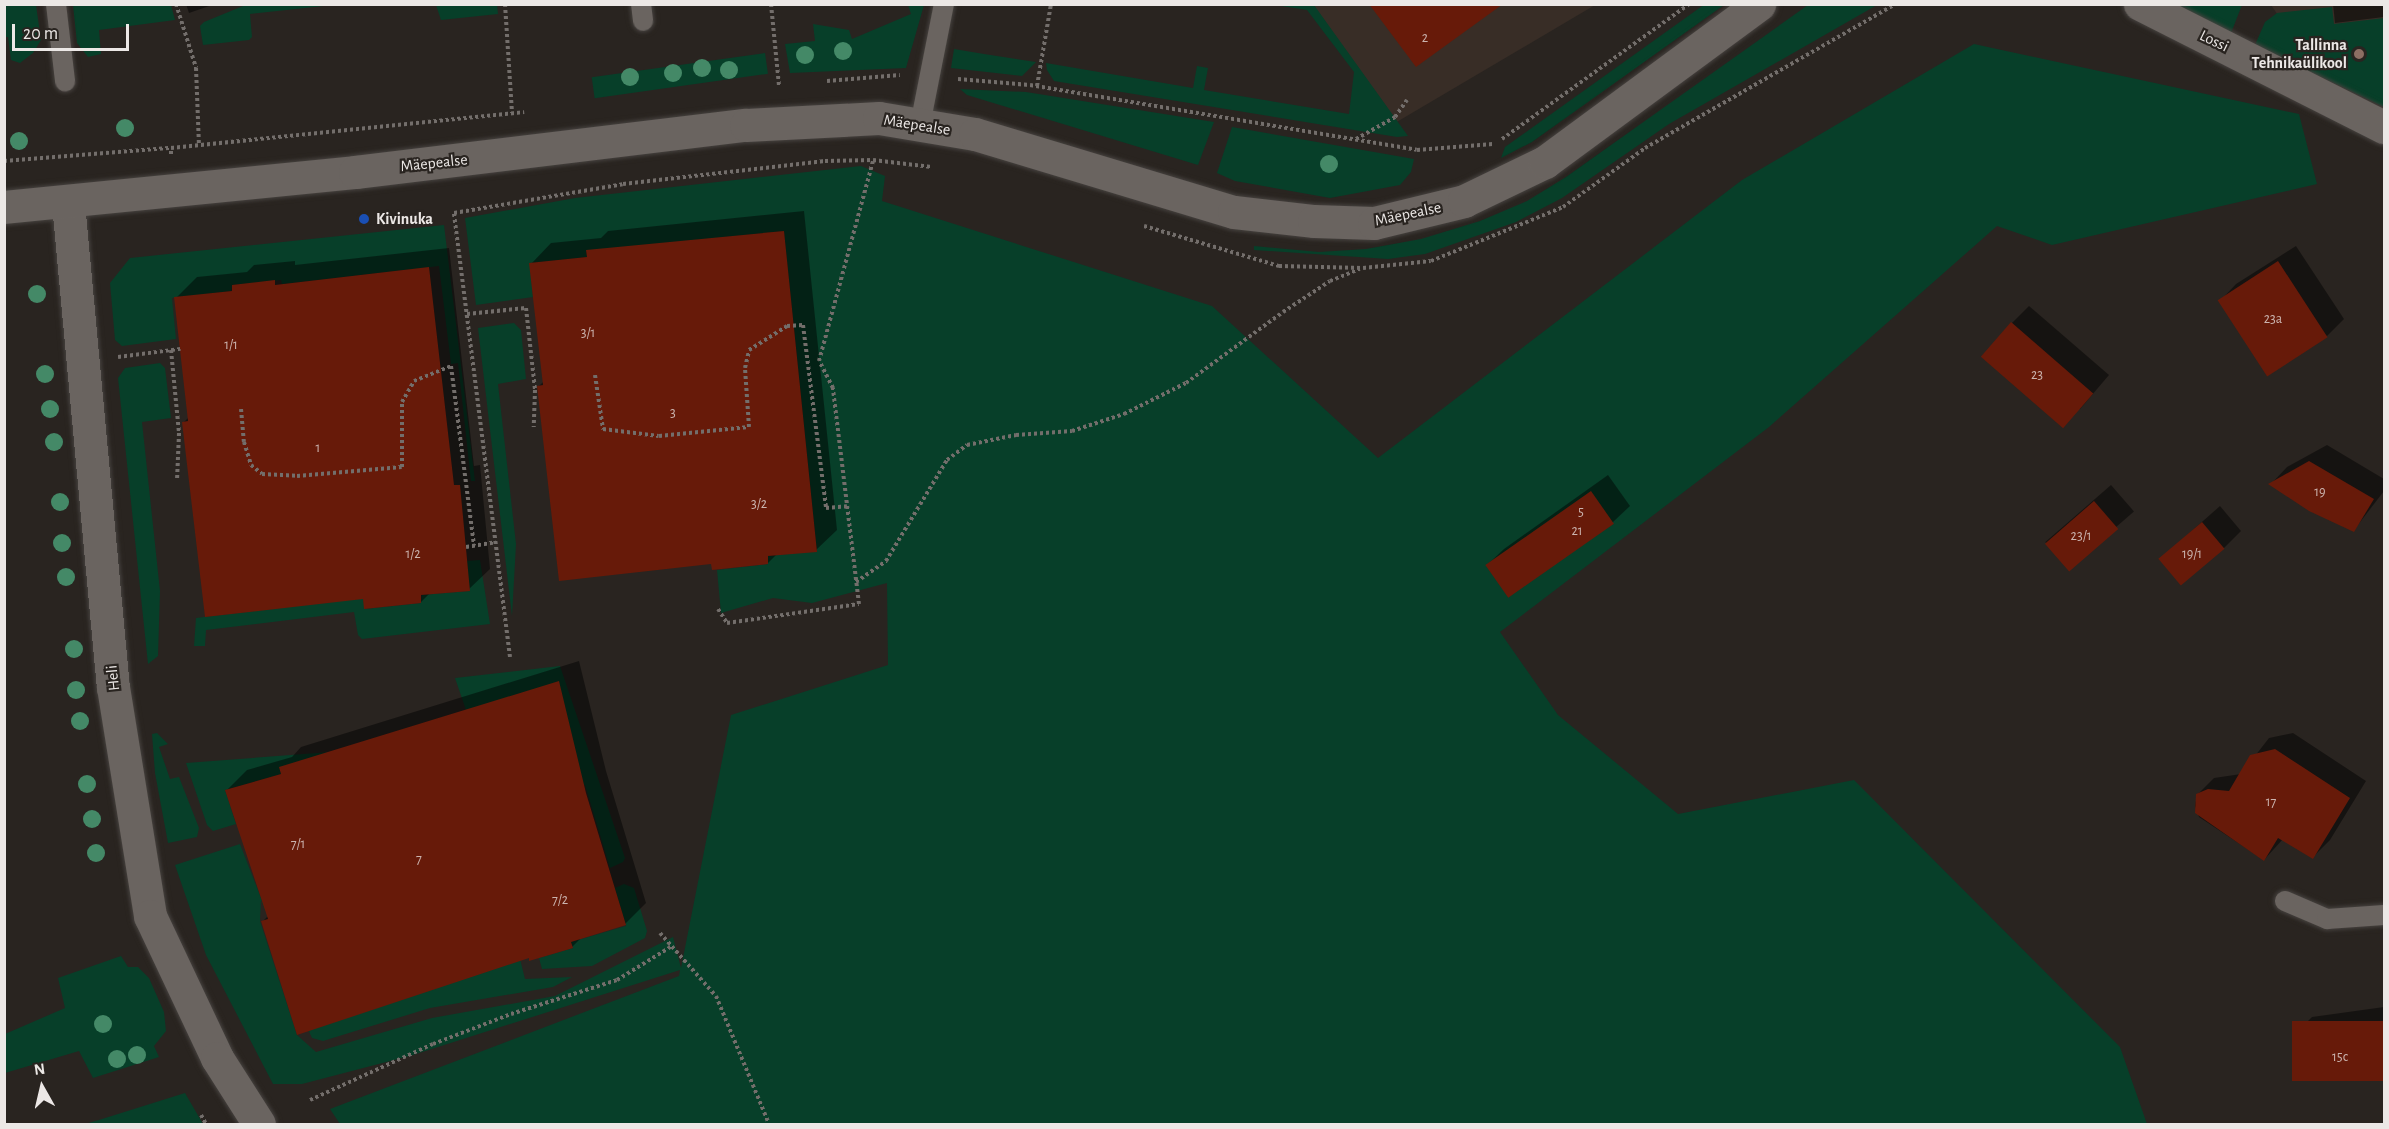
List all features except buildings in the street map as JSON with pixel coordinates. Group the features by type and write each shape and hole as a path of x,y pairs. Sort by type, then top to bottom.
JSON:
{"street":[{"name":"Mäepealse","path":"4,207 68,203 746,125 879,118 975,134 1234,212 1314,221 1374,223 1464,201 1545,162 1759,4"},
{"name":"Lossi","path":"2140,4 2385,127"},
{"name":"Heli","path":"68,203 113,687 150,916 217,1058 260,1125"}],"lane":[{"path":"56,4 65,81"},
{"path":"920,125 944,4"},
{"path":"2285,901 2327,919 2385,915"}],"path":[{"path":"176,4 196,68 199,145"},
{"path":"505,4 512,113"},
{"path":"771,4 779,86"},
{"path":"1037,86 1051,4"},
{"path":"1417,150 1496,143 1689,4"},
{"path":"1356,140 1395,117 1407,100"},
{"path":"718,609 727,623 859,604 834,388 819,361 873,160 879,118"},
{"path":"4,160 171,148"},
{"path":"454,213 510,657"},
{"path":"856,582 886,561 947,460 967,445 1016,435 1072,431 1124,414 1186,383 1283,312 1330,281 1363,267"},
{"path":"467,314 526,308 535,390 534,427"},
{"path":"595,375 603,429 659,436 749,427 745,368 749,350 787,326 803,325 826,508 847,506"},
{"path":"111,358 180,349"},
{"path":"171,350 179,433 177,481"},
{"path":"241,409 244,442 251,465 262,474 297,476 402,467 402,402 414,381 451,366 474,546"},
{"path":"466,547 496,542"},
{"path":"660,933 716,996 769,1125"},
{"path":"310,1100 455,1035 617,980 672,946"},
{"path":"201,1115 206,1125"}],"shaded area":[{"path":"1304,5 1595,5 1395,123"},
{"name":"Tallinna Tehnikaülikool","path":"2271,5 2384,5 2384,84 2284,24"}],"green space":[{"path":"248,4 333,5 250,14 252,37 249,40 203,45 200,26 204,22"},
{"path":"1705,4 1724,5 1532,142 1501,158 1505,147"},
{"path":"4,5 36,5 41,40 33,53 20,63 11,60 8,37 5,37"},
{"path":"73,5 171,5 175,20 99,30 101,54 88,57 77,43"},
{"path":"436,5 497,5 498,14 441,20"},
{"path":"908,5 924,5 906,68 790,73 785,44 815,41 813,24 849,30 852,39 911,14"},
{"path":"1275,5 1314,5 1408,136 1397,137 1054,81 1047,70 1046,63 1193,88 1197,66 1208,68 1204,90 1349,114 1354,72 1307,10"},
{"path":"1808,5 1877,5 1669,124 1562,198 1516,222 1425,254 1388,259 1254,250 1254,246 1319,252 1366,249 1421,239 1480,221 1527,201 1566,177"},
{"path":"2166,5 2242,5 2231,33"},
{"path":"2332,7 2334,24 2384,18 2384,107 2255,45 2265,22 2277,13"},
{"path":"1974,44 2299,114 2317,184 2052,245 1997,226 1769,427 1500,632 1558,715 1678,814 1854,780 2120,1047 2147,1124 340,1124 330,1109 679,976 680,970 413,1055 302,1084 273,1084 206,955 175,865 240,844 271,924 261,900 260,921 297,1035 316,1052 432,1018 555,996 673,937 681,968 731,715 888,665 887,583 812,603 773,598 721,613 717,570 768,564 768,556 817,551 784,231 586,251 587,257 530,263 533,297 476,305 465,218 575,198 861,166 885,176 882,201 1212,306 1378,458 1742,180"},
{"path":"954,49 1036,62 1022,76 951,68"},
{"path":"765,53 768,74 595,98 592,77"},
{"path":"960,89 1026,92 1214,122 1198,165 967,95"},
{"path":"1232,127 1414,159 1411,172 1400,185 1330,198 1235,181 1217,173"},
{"path":"444,225 475,481 471,481 458,363 451,364 439,266 282,284 281,280 232,285 231,291 172,298 176,339 122,346 115,340 110,283 130,258"},
{"path":"514,323 521,330 526,379 498,384 516,544 512,616 478,328"},
{"path":"160,363 165,368 171,418 142,422 160,591 158,656 148,664 118,378 125,368"},
{"path":"480,560 490,624 362,639 358,635 354,612 206,630 205,646 194,646 196,618 363,598 365,609 421,603 422,595 469,591 467,561"},
{"path":"560,666 625,858 623,862 610,868 585,785 533,804 279,767 281,774 225,790 236,824 213,831 207,825 186,763 330,752 466,710 455,678"},
{"path":"157,733 168,744 159,747 170,779 179,777 199,828 197,837 168,843 155,773 152,734"},
{"path":"624,884 634,888 647,931 645,938 592,966 542,969 539,958 573,948 571,942 626,926 615,888"},
{"path":"121,956 128,967 138,967 149,978 164,1012 166,1031 154,1046 159,1057 93,1078 79,1051 5,1073 5,1034 65,1008 58,978"},
{"path":"520,959 525,979 572,977 553,987 430,1008 323,1041 312,1038 306,1025"},
{"path":"185,1093 203,1124 85,1124 102,1119"}],"place":[{"name":"Tallinna Tehnikaülikool","path":"2359,54"},
{"name":"Kivinuka","path":"364,219"}]}
